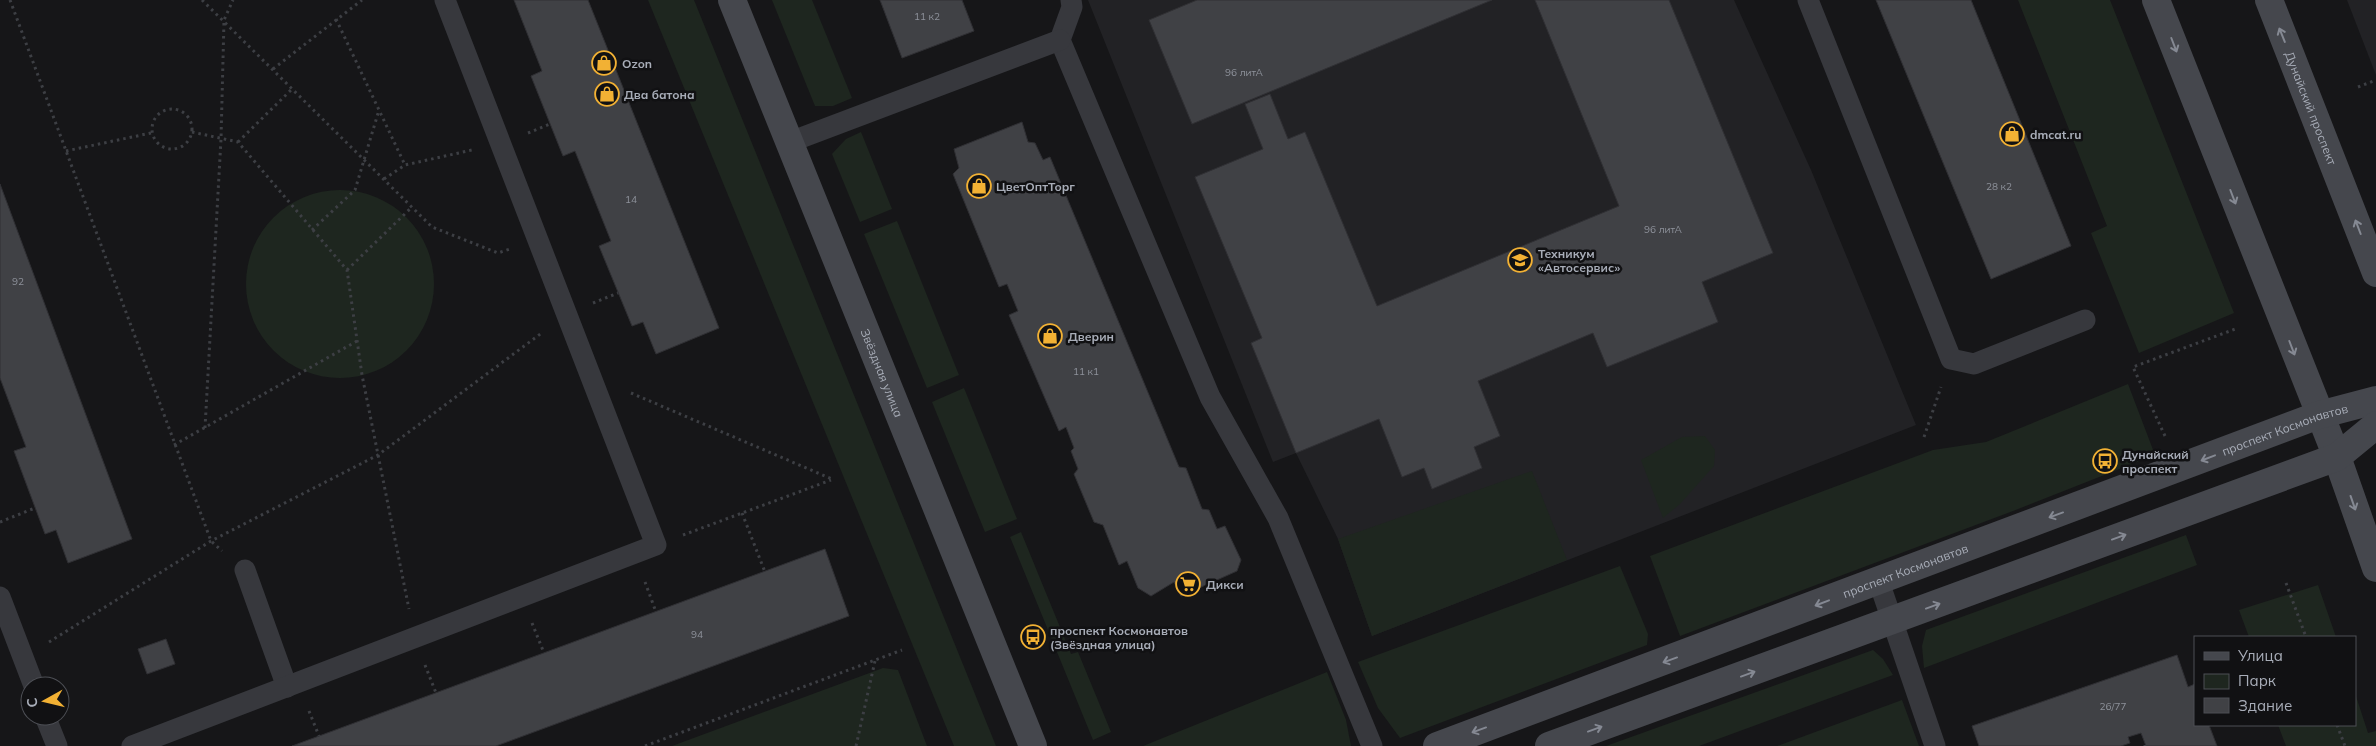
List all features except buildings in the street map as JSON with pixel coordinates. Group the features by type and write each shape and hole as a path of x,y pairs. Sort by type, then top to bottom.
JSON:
{"street":[{"name":"Звёздная улица","path":"732,0 1033,746"},
{"path":"2156,0 2337,457 2376,568"},
{"name":"Дунайский проспект","path":"2268,0 2376,273"},
{"name":"проспект Космонавтов","path":"1437,746 1879,582 2319,415 2376,400"},
{"path":"1549,746 2337,457 2376,425"}],"lane":[{"path":"132,746 656,545 568,314 444,0"},
{"path":"1071,0 1072,7 1060,40 1210,397 1278,518 1372,746"},
{"path":"1808,0 1951,358 1974,364 2085,320"},
{"path":"790,142 1060,40"},
{"path":"245,570 287,687"},
{"path":"1879,582 1935,746"},
{"path":"0,597 30,676"},
{"path":"49,726 57,746"}],"path":[{"path":"10,0 210,541"},
{"path":"202,0 432,227 498,253"},
{"path":"205,428 221,139 224,20 233,0"},
{"path":"273,69 362,0"},
{"path":"336,19 405,165"},
{"path":"2358,87 2376,80"},
{"path":"238,142 293,88"},
{"path":"167,109 177,109 186,114 192,122 192,132 189,141 182,148 172,150 163,148 156,142 151,133 152,123 157,114 167,109"},
{"path":"312,230 355,190 379,110"},
{"path":"192,132 238,142 347,270 357,340 378,456 415,638"},
{"path":"66,151 151,133"},
{"path":"384,179 405,165 501,144"},
{"path":"347,270 412,207"},
{"path":"23,658 210,541 378,456 568,314"},
{"path":"2165,437 2133,367 2238,328"},
{"path":"174,445 357,340"},
{"path":"1924,436 1951,358"},
{"path":"592,376 832,479 656,545"},
{"path":"0,522 36,508"},
{"path":"742,513 765,572"},
{"path":"2286,583 2306,636"},
{"path":"645,746 902,650"},
{"path":"856,746 875,660"},
{"path":"2337,726 2344,746"}],"shaded area":[{"name":"Техникум «Автосервис»","path":"1088,0 1734,0 1811,170 1916,425 1372,636 1338,539 1296,453 1273,462"},
{"path":"2347,0 2376,0 2376,75"}],"green space":[{"path":"648,0 694,0 996,746 954,746"},
{"path":"772,0 812,0 852,98 833,106 815,106"},
{"path":"2018,0 2110,0 2234,313 2139,353 2091,233 2107,226"},
{"path":"861,132 892,209 860,222 832,154 846,139"},
{"path":"349,190 358,191 385,201 407,217 419,232 427,248 433,266 433,302 427,320 419,336 407,351 392,363 376,371 358,377 331,378 322,377 295,367 280,357 267,344 257,329 247,302 246,275 247,266 257,239 267,224 280,211 295,201 322,191"},
{"path":"897,221 959,375 927,388 864,234"},
{"path":"2128,384 2155,455 2013,511 1680,636 1650,556 1933,450 1986,442"},
{"path":"964,388 1017,519 985,532 932,402"},
{"path":"1705,436 1715,450 1714,466 1680,504 1663,518 1641,460 1682,437"},
{"path":"1532,471 1567,560 1372,636 1338,539"},
{"path":"1021,532 1071,654 1078,652 1111,732 1093,740 1010,537"},
{"path":"2186,535 2197,565 1924,668 1922,646 1926,630"},
{"path":"1620,566 1648,634 1647,645 1400,738 1378,708 1358,662"},
{"path":"2318,585 2336,636 2249,636 2239,610"},
{"path":"1873,650 1883,659 1893,675 1699,746 1606,746"},
{"path":"883,668 898,670 927,746 672,746"},
{"path":"1327,672 1346,720 1351,746 1143,746"},
{"path":"2356,696 2368,733 2376,731 2376,746 2286,746 2278,726 2356,726"},
{"path":"1902,700 1919,746 1777,746"}],"place":[{"name":"Ozon","path":"604,63"},
{"name":"Два батона","path":"607,94"},
{"name":"dmcat.ru","path":"2012,134"},
{"name":"ЦветОптТорг","path":"979,186"},
{"name":"Техникум «Автосервис»","path":"1520,260"},
{"name":"Дверин","path":"1050,336"},
{"name":"Дунайский проспект","path":"2105,461"},
{"name":"Дикси","path":"1188,584"},
{"name":"проспект Космонавтов (Звёздная улица)","path":"1033,637"}]}
